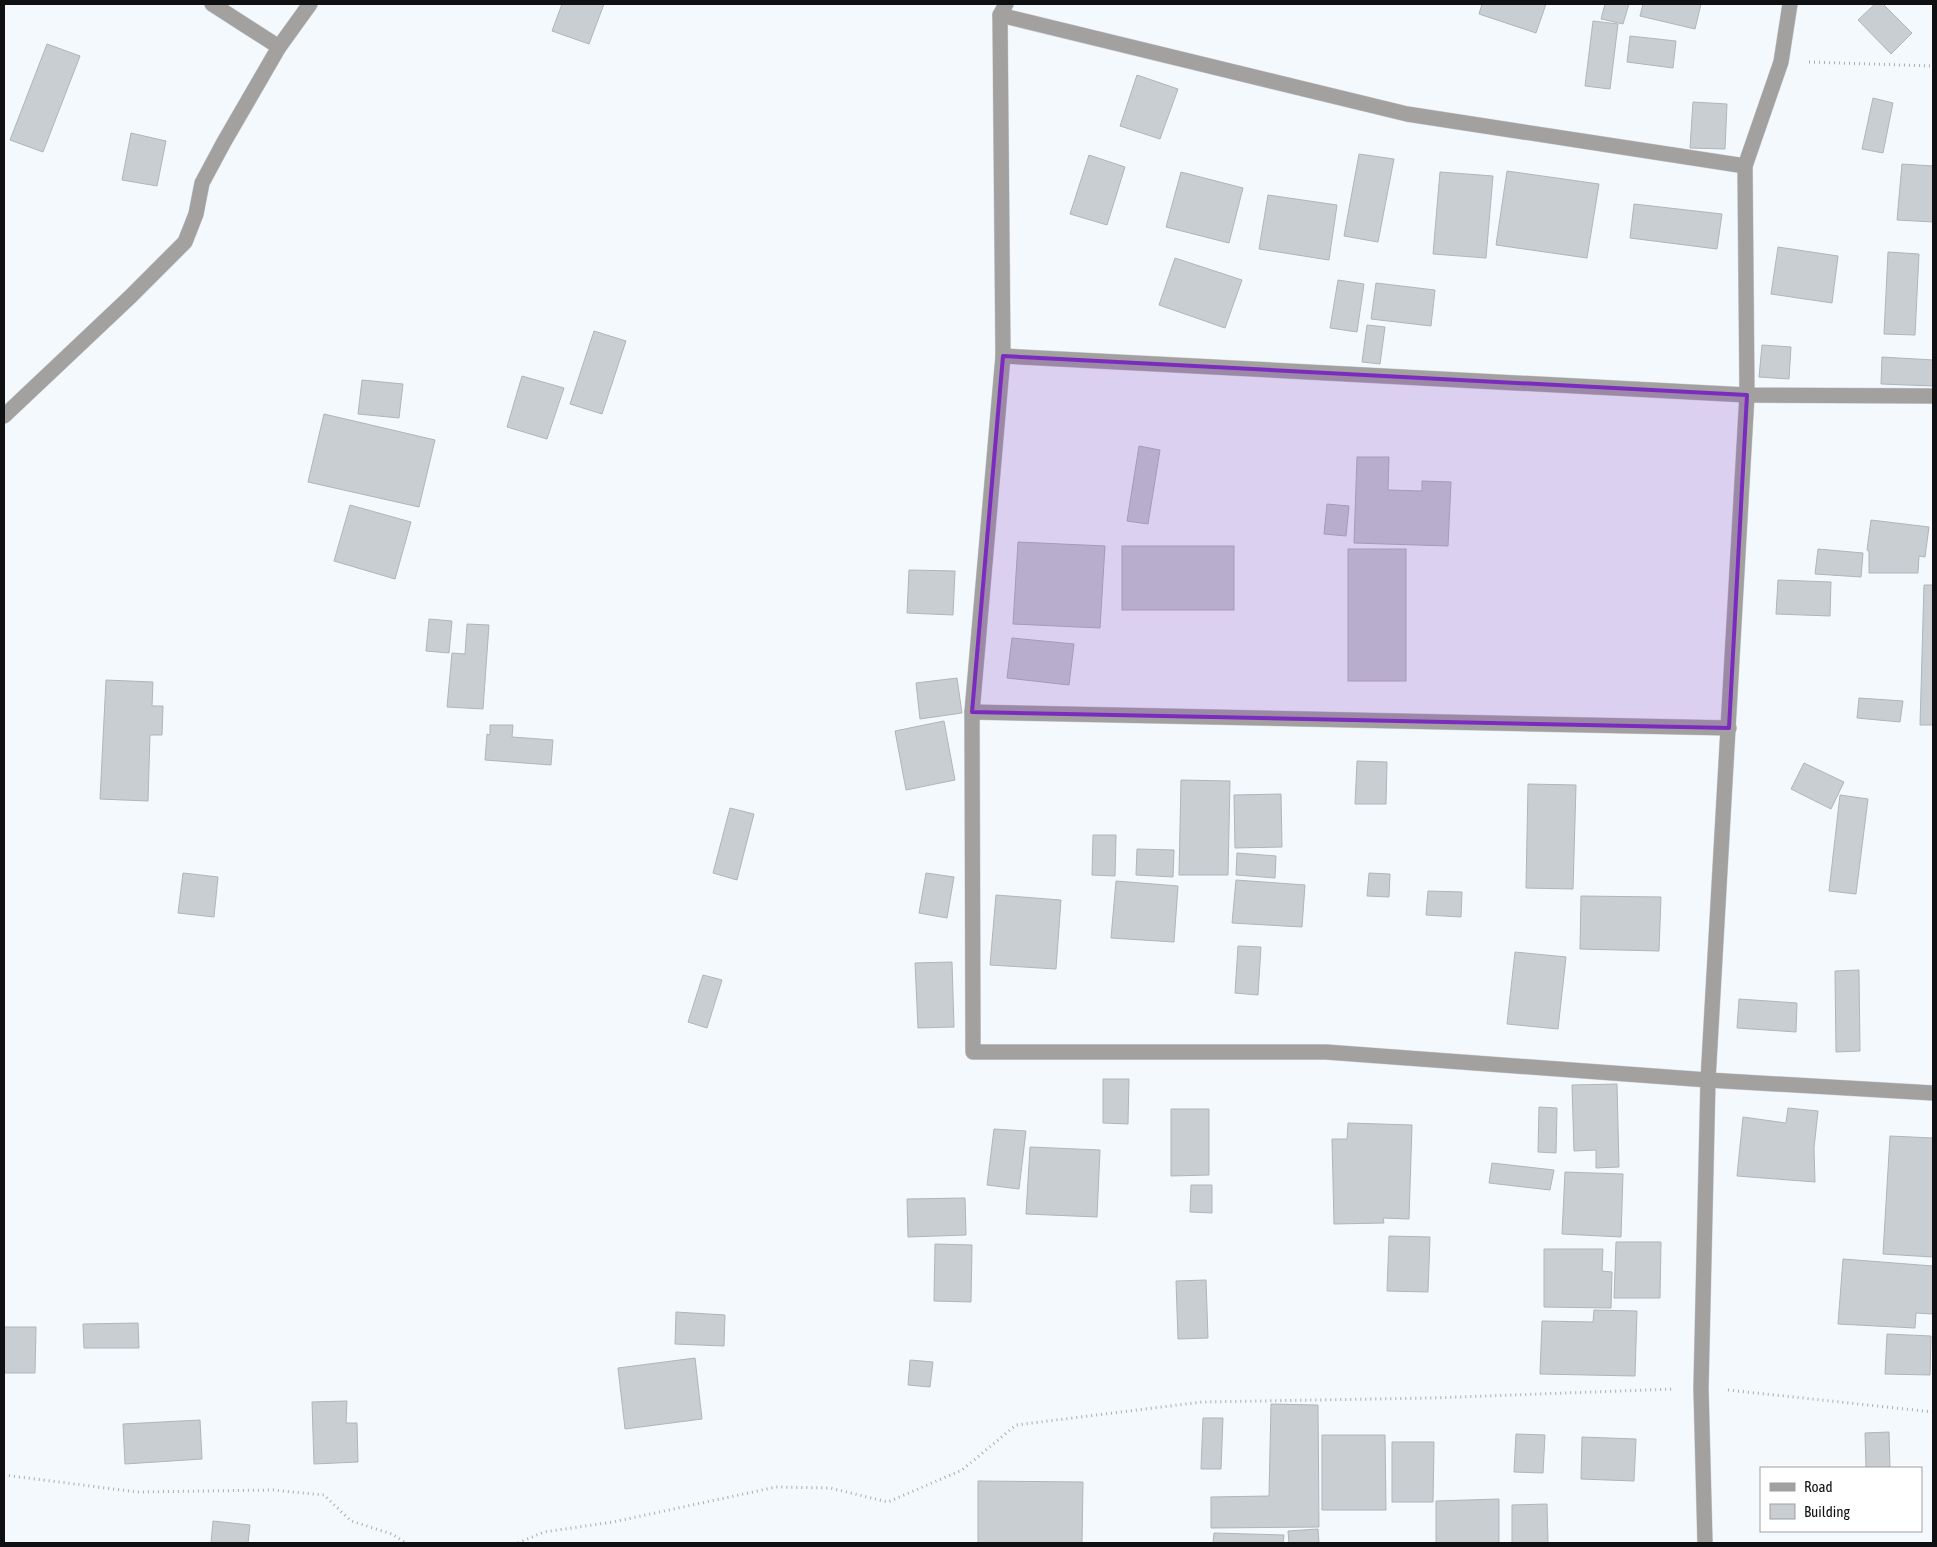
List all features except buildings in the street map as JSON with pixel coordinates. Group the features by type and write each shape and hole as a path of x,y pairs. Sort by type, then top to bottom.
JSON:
{"street":[{"path":"212,4 279,47"},
{"path":"4,416 130,297 185,242 196,214 202,183 279,47 310,4"},
{"path":"1705,1543 1701,1388 1708,1080 1747,395 1745,166 1781,62 1790,4"},
{"path":"1745,166 1407,114 1003,10 1003,356 972,712 973,1052 1326,1052 1708,1080 1933,1093"},
{"path":"1003,356 1747,395 1933,396"},
{"path":"972,712 1728,728"}],"path":[{"path":"1781,62 1933,66"},
{"path":"518,1543 544,1532 613,1522 776,1487 830,1488 888,1502 962,1470 1016,1425 1202,1402 1432,1398 1701,1388 1933,1412"},
{"path":"4,1475 138,1492 273,1490 324,1495 351,1520 392,1534 406,1543"}],"highlighted area":[{"path":"1003,356 1747,395 1729,728 972,712"}]}
